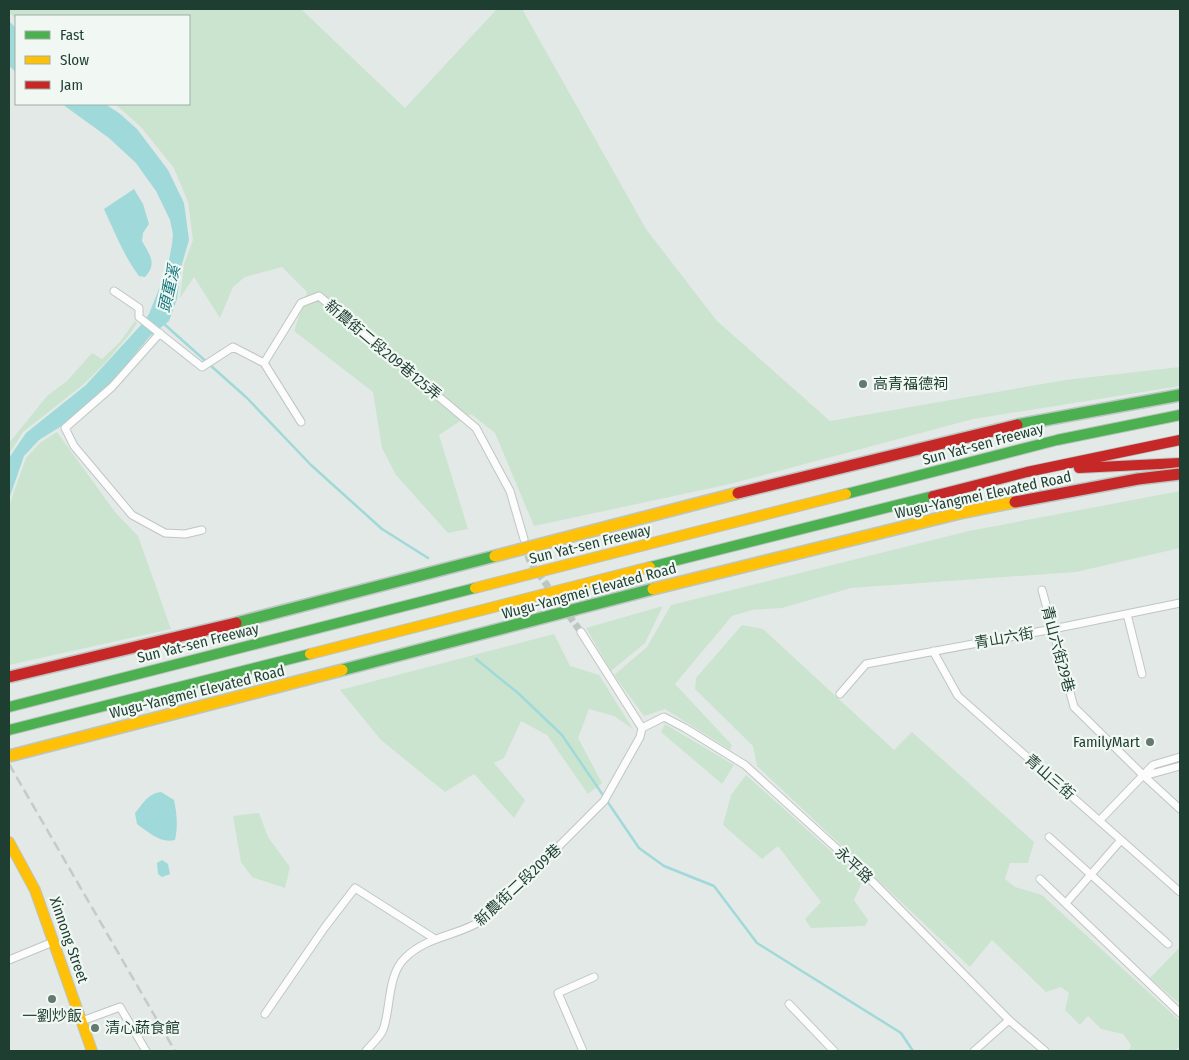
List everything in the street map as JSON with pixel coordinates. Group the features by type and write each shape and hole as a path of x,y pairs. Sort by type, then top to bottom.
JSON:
{"main road":[{"path":"9,678 208,630 719,498 993,431 1180,395"},
{"name":"Sun Yat-sen Freeway","path":"9,706 1057,440 1180,415"},
{"path":"9,730 1027,472 1180,440"},
{"path":"1027,472 1120,464 1180,463"},
{"name":"Wugu-Yangmei Elevated Road","path":"9,756 728,570 960,513 1138,479 1180,474"},
{"name":"Xinnong Street","path":"9,842 36,890 92,1051"}],"street":[{"path":"114,291 139,308 139,317 202,367 233,347 264,363 301,422"},
{"name":"新農街二段209巷125弄","path":"264,363 301,303 319,296 476,428 510,491 524,539"},
{"path":"158,331 112,387 65,428 74,446 132,515 166,533 185,534 202,530"},
{"name":"青山六街29巷","path":"1042,590 1074,707 1144,776"},
{"name":"青山六街","path":"840,694 866,664 1180,603"},
{"path":"1127,614 1142,674"},
{"path":"582,632 642,728"},
{"name":"青山三街","path":"933,651 958,696 1180,892"},
{"name":"永平路","path":"642,728 664,717 741,762 868,877 1009,1020 1045,1051"},
{"name":"新農街二段209巷","path":"366,1051 383,1031 395,976 404,959 413,951 435,939 473,928 484,920 550,856 604,801 640,737 642,728"},
{"path":"1100,820 1153,765 1180,757"},
{"path":"1144,776 1180,766"},
{"path":"1144,776 1180,809"},
{"path":"1048,837 1168,944"},
{"path":"1066,903 1120,840"},
{"path":"1040,879 1180,1014"},
{"path":"266,1014 325,927 355,888 435,939"},
{"path":"9,960 53,942"},
{"path":"583,1051 558,994 594,977"},
{"path":"789,1004 834,1051"},
{"path":"82,1021 120,1007 146,1051"},
{"path":"974,1051 1009,1020"}],"green space":[{"path":"9,9 301,9 405,108 497,9 522,9 646,229 717,321 830,421 1065,380 1180,367 1180,386 973,419 730,484 534,526 495,433 471,414 439,435 468,529 448,533 396,475 382,448 373,392 294,331 307,292 282,267 245,277 233,287 220,318 194,277 180,298 184,264 193,240 188,202 174,168 140,126 116,105 190,105 190,15 15,15 15,18 9,13"},
{"path":"135,321 137,323 129,335 105,363 84,384 23,432 9,454 9,443 47,396 67,381 92,353 102,359 120,342"},
{"path":"57,432 115,512 138,536 171,629 9,665 9,506 26,458 41,442"},
{"path":"1180,491 1180,548 1076,572 851,588 782,608 752,610 732,616 675,684 732,745 730,750 665,709 644,716 614,675 647,647 671,605 969,531"},
{"path":"663,606 645,643 611,671 586,628"},
{"path":"742,625 763,629 894,750 912,732 1034,842 1028,863 1010,863 1005,879 1015,887 1042,895 1180,1021 1180,1046 1175,1051 1129,1051 1131,1045 1123,1034 1101,1029 1088,1016 1080,1025 1065,1010 1069,993 1061,987 1046,992 992,940 970,967 757,766 753,746 695,689 696,678"},
{"path":"554,634 570,666 599,675 633,729 614,716 589,709 578,738 602,783 588,794 547,735 521,721 504,758 494,763 525,800 514,818 474,774 445,792 381,740 340,690"},
{"path":"665,724 734,765 722,784 661,732"},
{"path":"746,775 863,880 854,900 868,920 865,926 811,928 805,919 821,902 778,846 762,859 723,825 731,795"},
{"path":"259,813 268,837 290,867 285,888 252,877 241,862 233,816"},
{"path":"1180,947 1180,1004 1150,978"}],"water":[{"path":"9,21 15,27 15,71 9,66"},
{"name":"頭重溪","path":"63,105 107,105 137,129 168,170 184,203 189,240 182,264 177,299 169,321 149,337 111,384 63,425 39,440 24,456 9,499 9,458 26,433 86,385 141,325 149,314 168,266 173,234 170,220 156,191 136,163 109,138"},
{"path":"134,189 143,204 149,224 143,233 142,241 152,263 145,277 139,276 129,260 104,209"},
{"path":"161,792 174,800 177,820 175,840 160,839 137,824 135,813 143,802 152,795"},
{"path":"162,860 168,864 170,874 162,877 158,874 157,863"}],"waterway":[{"path":"163,323 247,398 311,465 382,529 428,558"},
{"path":"476,659 518,693 562,735 639,848 664,866 714,886 757,943 901,1033 913,1051"}],"tunnel":[{"path":"525,545 530,562 581,632"}],"railway":[{"path":"9,764 175,1051"}],"traffic: fast":[{"path":"1017,425 1180,395"},
{"path":"846,494 1057,440 1180,415"},
{"path":"650,567 933,496"},
{"path":"236,623 495,556"},
{"path":"9,707 475,588"},
{"path":"342,670 653,589"},
{"path":"9,730 310,654"}],"traffic: slow":[{"path":"495,556 738,493"},
{"path":"475,588 846,494"},
{"path":"653,589 960,513 1015,502"},
{"path":"310,654 650,567"},
{"path":"9,756 342,670"},
{"path":"9,842 35,890 92,1051"}],"traffic: jam":[{"path":"738,493 1017,425"},
{"path":"933,496 1027,472 1180,440"},
{"path":"1079,468 1180,463"},
{"path":"1015,502 1138,479 1180,474"},
{"path":"9,677 236,623"}],"place":[{"name":"高青福德祠","path":"863,384"},
{"name":"FamilyMart","path":"1150,742"},
{"name":"一劉炒飯","path":"52,999"},
{"name":"清心蔬食館","path":"95,1028"}]}
